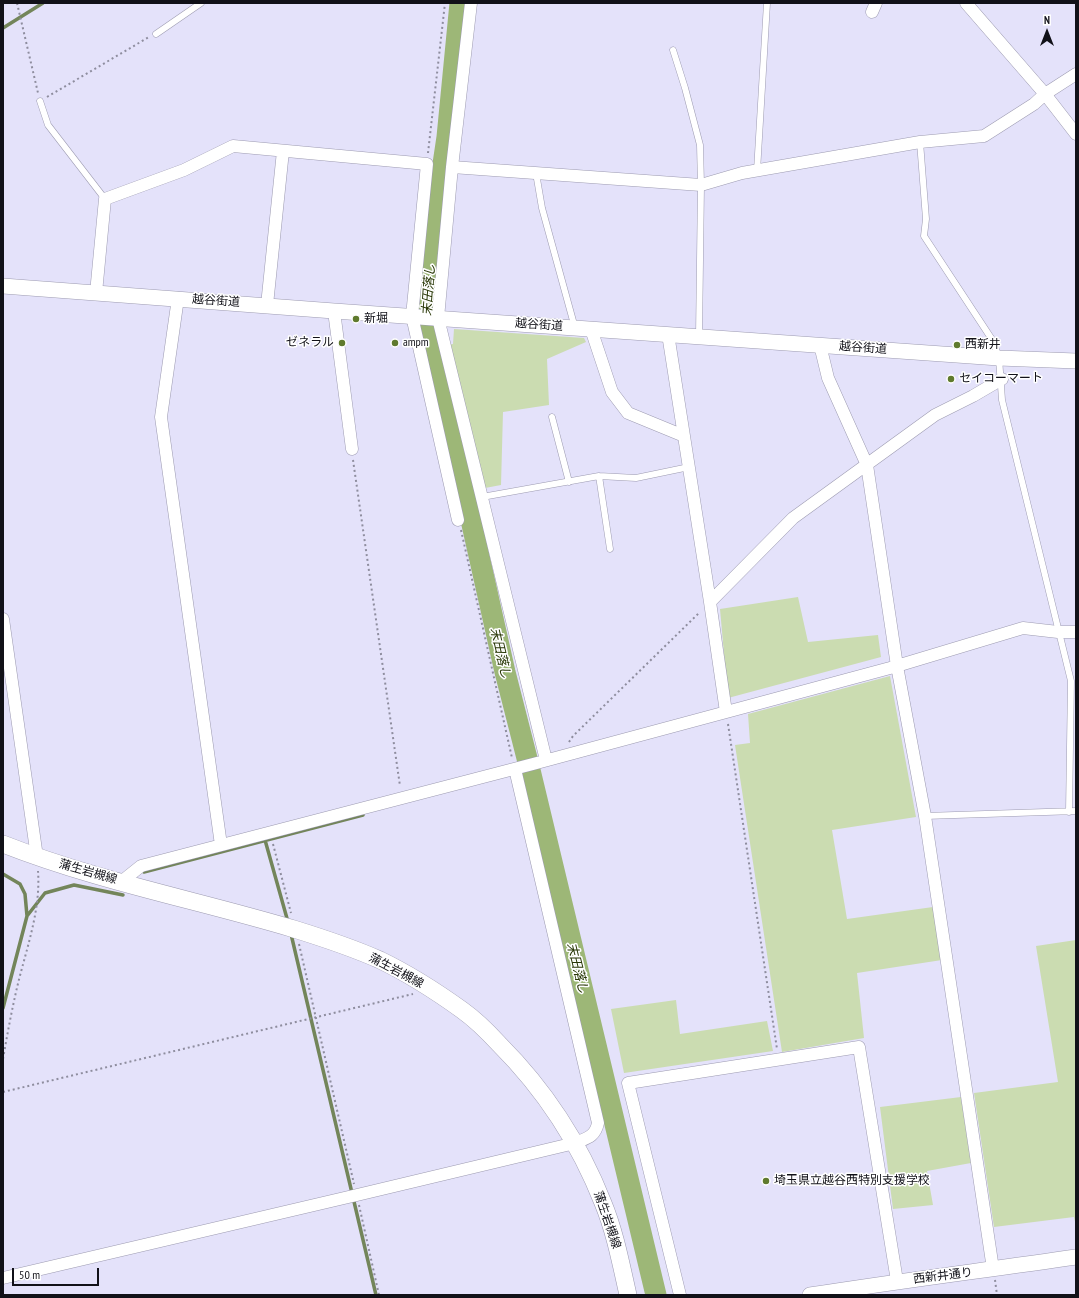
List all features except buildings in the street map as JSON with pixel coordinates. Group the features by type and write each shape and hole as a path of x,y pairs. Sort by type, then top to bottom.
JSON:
{"main road":[{"name":"蒲生岩槻線","path":"3,844 37,857 121,882 295,929 347,947 381,961 432,990 463,1011 486,1030 518,1062 548,1101 575,1143 604,1204 619,1253 628,1295"}],"street":[{"path":"471,3 452,166 438,318 482,497 552,759"},
{"path":"966,3 1044,94 1076,134"},
{"path":"452,166 701,185 742,173 920,142 984,136 1034,104 1044,94 1076,74"},
{"path":"96,293 105,199 184,170 233,146 427,164 412,316 458,520"},
{"path":"267,305 284,151"},
{"name":"越谷街道","path":"3,286 999,358 1076,361"},
{"path":"178,298 161,417 221,845"},
{"path":"334,311 352,449"},
{"path":"591,329 612,392 628,413 684,436"},
{"path":"668,334 726,712"},
{"path":"820,345 828,378 867,465 897,666 925,816 993,1269"},
{"path":"710,602 793,518 935,415 973,396 1002,379"},
{"path":"3,618 37,857"},
{"path":"121,882 141,866 552,759 897,666 1024,628 1058,632 1076,632"},
{"path":"3,1278 575,1143 592,1136 598,1123 514,769"},
{"path":"680,1295 628,1083 859,1047 897,1281"},
{"name":"西新井通り","path":"811,1295 897,1281 1076,1257"}],"lane":[{"path":"156,34 201,3"},
{"path":"756,171 767,3"},
{"path":"674,50 700,145 701,185 699,336"},
{"path":"40,101 48,125 105,199"},
{"path":"920,142 926,219 924,236 993,341 999,358 1002,379 1002,400 1071,681 1073,812 925,816"},
{"path":"536,173 542,208 575,328"},
{"path":"552,417 569,482"},
{"path":"482,497 599,476 636,478 689,467"},
{"path":"599,476 610,549"}],"path":[{"path":"17,3 40,101 156,34"},
{"path":"427,164 445,3"},
{"path":"352,449 402,798"},
{"path":"458,520 514,769"},
{"path":"552,759 573,736 710,602"},
{"path":"726,712 779,1059"},
{"path":"270,833 295,929 380,1295"},
{"path":"3,1059 16,992 33,926 39,887 37,857"},
{"path":"3,1092 432,990"}],"green space":[{"path":"454,329 584,338 586,342 547,359 549,405 503,412 501,485 485,488 447,345 453,344"},
{"path":"798,597 808,642 878,635 881,657 728,698 720,609"},
{"path":"890,676 916,817 832,830 847,919 933,907 942,960 857,973 864,1038 782,1052 735,745 750,743 748,714"},
{"path":"1076,940 1076,1226 1074,1217 994,1227 974,1093 1058,1082 1036,946"},
{"path":"676,1000 680,1034 767,1021 773,1051 624,1073 611,1009"},
{"path":"961,1097 971,1163 927,1171 933,1205 893,1209 880,1107"}],"waterway":[{"path":"3,28 43,3"},
{"name":"末田落し","path":"460,3 447,137 437,204 426,305 428,338 458,462 505,672 530,770 656,1295"},
{"path":"144,872 363,815"},
{"path":"265,840 288,922"},
{"path":"3,874 20,884 25,894 27,916 3,1008"},
{"path":"27,916 45,893 74,885 123,895"},
{"path":"291,934 376,1295"}],"place":[{"name":"新堀","path":"356,319"},
{"name":"ゼネラル","path":"342,343"},
{"name":"ampm","path":"395,343"},
{"name":"西新井","path":"957,345"},
{"name":"セイコーマート","path":"951,379"},
{"name":"埼玉県立越谷西特別支援学校","path":"766,1181"}]}
